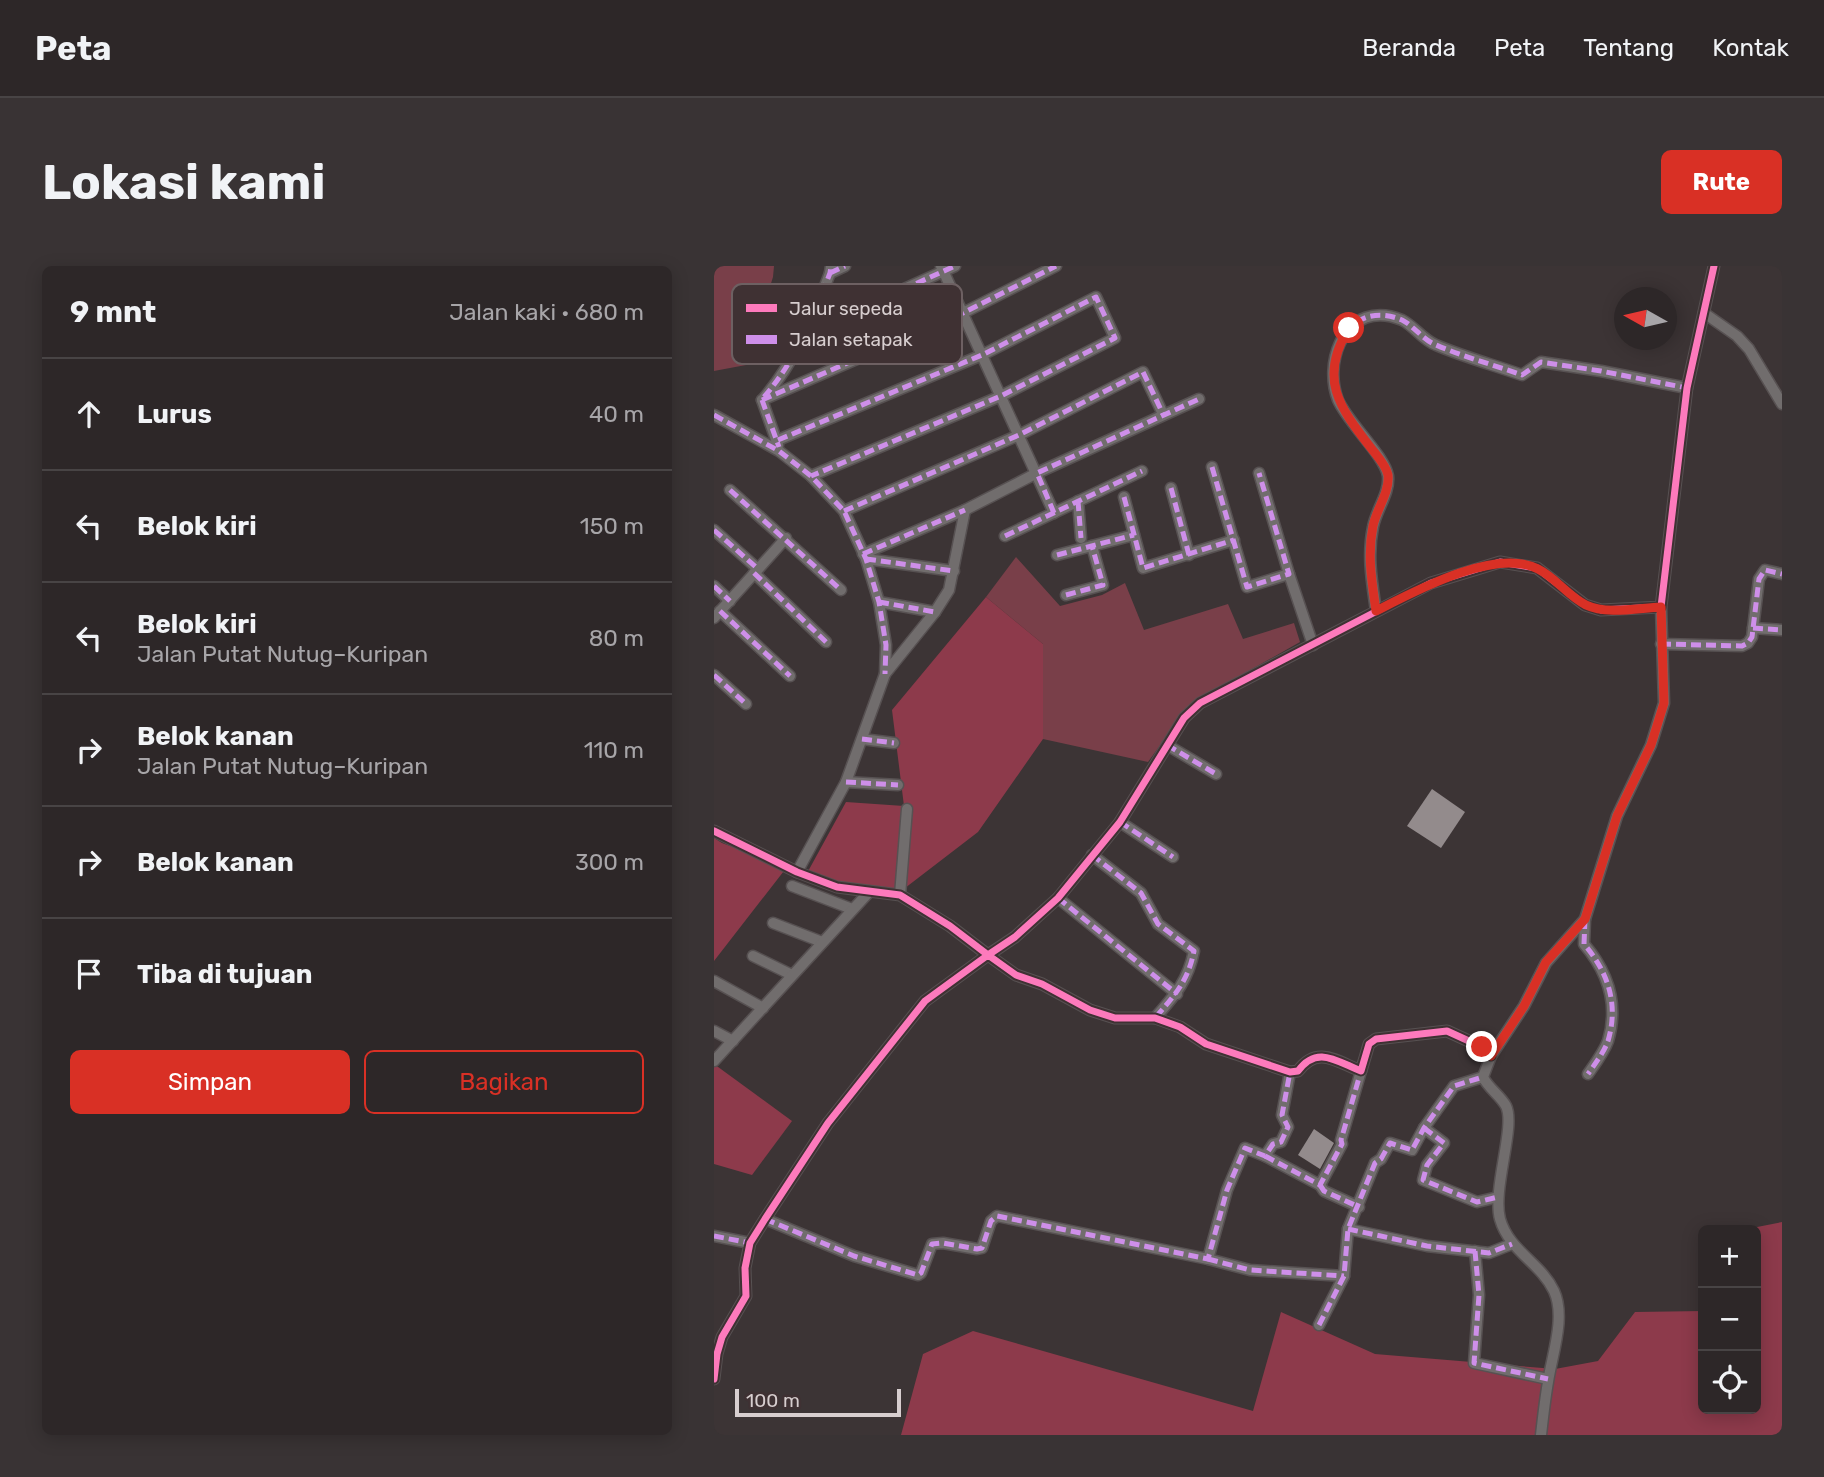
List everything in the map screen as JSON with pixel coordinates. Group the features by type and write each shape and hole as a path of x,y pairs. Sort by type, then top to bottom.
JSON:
{"street":[{"path":"830,269 845,266"},
{"path":"911,284 956,266"},
{"path":"1054,513 963,313 1056,266"},
{"path":"1588,1074 1608,1043 1613,1012 1609,982 1597,959 1584,944 1585,919 1617,816 1651,745 1664,703 1661,607 1686,388 1714,266"},
{"path":"811,476 1001,396 1115,338 1096,297 962,364"},
{"path":"1704,313 1737,336 1749,349 1782,404"},
{"path":"1376,611 1368,561 1373,525 1387,486 1388,474 1338,400 1332,374 1339,344 1358,320 1377,314 1402,321 1434,345 1522,375 1541,362 1686,388"},
{"path":"762,400 790,364"},
{"path":"762,400 845,364"},
{"path":"778,446 962,364"},
{"path":"844,512 1019,435 1143,372 1163,414"},
{"path":"864,556 1199,399"},
{"path":"762,400 778,446"},
{"path":"714,415 778,446 811,476 844,512 864,556 879,602 886,645 885,674 846,782 797,872"},
{"path":"1212,467 1247,587 1289,574"},
{"path":"1005,536 1142,471"},
{"path":"1259,473 1313,645"},
{"path":"1171,488 1189,555"},
{"path":"730,490 841,590"},
{"path":"1124,497 1143,568 1234,540"},
{"path":"1078,502 1081,538"},
{"path":"885,674 935,612 949,590 965,510"},
{"path":"714,530 826,642"},
{"path":"1057,555 1134,535"},
{"path":"786,538 717,615 790,676"},
{"path":"1066,595 1103,585 1092,546"},
{"path":"864,556 954,571"},
{"path":"714,1379 722,1337 746,1296 745,1268 750,1242 828,1123 925,1000 962,971 1015,937 1058,898 1120,822 1184,718 1200,703 1431,583 1500,562 1537,568 1585,605 1601,610 1661,607"},
{"path":"1661,644 1742,646 1748,643 1753,628 1759,579 1765,570 1782,574"},
{"path":"714,586 730,601"},
{"path":"879,602 935,612"},
{"path":"1753,628 1782,630"},
{"path":"714,675 746,704"},
{"path":"862,739 894,743"},
{"path":"1167,745 1216,775"},
{"path":"846,782 898,785"},
{"path":"900,895 907,809"},
{"path":"1120,822 1172,857"},
{"path":"714,831 797,872 837,887 900,895 950,926 1016,975 1090,1010 1115,1018 1155,1018 1180,1027 1206,1044 1290,1073 1298,1071 1306,1060 1314,1056 1326,1057 1361,1071"},
{"path":"1092,855 1141,893 1158,924 1194,951 1190,972 1177,994 1155,1018"},
{"path":"792,886 852,909"},
{"path":"714,1061 869,892"},
{"path":"1058,898 1177,994"},
{"path":"1541,1435 1557,1340 1555,1292 1512,1244 1500,1217 1498,1197 1508,1124 1506,1107 1487,1086 1483,1077 1491,1056 1524,1006 1546,962 1585,919"},
{"path":"773,923 822,942"},
{"path":"753,956 792,975"},
{"path":"714,981 763,1008"},
{"path":"714,1031 733,1041"},
{"path":"1320,1185 1342,1144 1369,1044 1376,1039 1447,1031 1482,1047 1491,1056"},
{"path":"1265,1156 1273,1144 1281,1142 1287,1127 1282,1115 1290,1073"},
{"path":"1319,1325 1344,1276 1348,1229 1375,1163 1381,1159 1390,1143 1412,1150 1454,1086 1483,1077"},
{"path":"1424,1128 1444,1143 1427,1165 1423,1180 1477,1202 1498,1197"},
{"path":"1208,1259 1227,1190 1245,1148 1359,1207"},
{"path":"765,1219 854,1256 918,1275 932,1244 943,1243 978,1250 982,1248 991,1221 997,1216 1250,1270 1344,1276"},
{"path":"1348,1229 1427,1246 1489,1253 1512,1244"},
{"path":"714,1237 750,1242"},
{"path":"1475,1251 1479,1296 1474,1363 1549,1379"}],"shaded area":[{"path":"714,266 774,266 771,284 732,284 732,364 746,364 714,371"},
{"path":"1016,557 1060,606 1102,595 1125,583 1144,630 1228,604 1243,639 1294,623 1300,642 1190,704 1148,762 1043,739 1043,644 986,597"},
{"path":"986,597 1043,644 1043,739 978,832 892,898 806,875 846,802 904,806 892,710"},
{"path":"714,838 787,867 714,961"},
{"path":"714,1064 792,1121 752,1175 714,1164"},
{"path":"1782,1222 1782,1435 901,1435 923,1354 973,1331 1253,1411 1281,1312 1375,1354 1555,1369 1598,1361 1635,1312 1698,1311 1698,1414 1761,1414 1761,1226"}],"building":[{"path":"1432,789 1465,812 1441,848 1407,826"},
{"path":"1314,1129 1334,1143 1320,1169 1298,1155"}],"marked path":[{"path":"826,284 831,266"},
{"path":"830,273 845,266"},
{"path":"915,284 955,266"},
{"path":"962,313 1056,266"},
{"path":"811,476 1001,396 1115,338 1096,297 962,363"},
{"path":"1376,611 1370,548 1375,521 1387,489 1388,476 1380,459 1343,409 1333,379 1335,357 1340,343 1358,321 1383,315 1402,320 1436,345 1522,375 1541,362 1687,388"},
{"path":"764,397 787,364"},
{"path":"762,400 845,364"},
{"path":"778,440 960,364"},
{"path":"844,511 1019,435 1143,372 1163,414"},
{"path":"1054,513 1037,473 1199,399"},
{"path":"762,400 779,447"},
{"path":"714,415 779,451 811,476 844,511 866,559 879,602 886,645 885,674"},
{"path":"1212,467 1247,587 1289,574 1259,473"},
{"path":"1005,536 1142,471"},
{"path":"1171,488 1189,555"},
{"path":"730,490 841,590"},
{"path":"1124,497 1143,568 1234,540"},
{"path":"1078,501 1081,538"},
{"path":"863,554 965,510"},
{"path":"714,530 758,569"},
{"path":"1057,555 1134,535"},
{"path":"1066,595 1103,585 1092,546"},
{"path":"866,559 954,571"},
{"path":"1661,644 1742,646 1748,643 1752,637 1759,579 1765,570 1782,574"},
{"path":"754,573 826,642"},
{"path":"714,586 730,601"},
{"path":"879,602 935,612"},
{"path":"720,611 790,676"},
{"path":"1753,628 1782,630"},
{"path":"714,675 746,704"},
{"path":"862,739 894,743"},
{"path":"1167,745 1216,774"},
{"path":"846,782 898,785"},
{"path":"1120,822 1173,857"},
{"path":"1092,855 1141,893 1158,924 1194,951 1175,995 1155,1018"},
{"path":"1058,898 1177,994"},
{"path":"1585,919 1584,944 1605,977 1612,1001 1608,1041 1588,1074"},
{"path":"1265,1156 1320,1185 1342,1144 1361,1071"},
{"path":"765,1219 854,1256 918,1275 932,1244 982,1248 991,1221 997,1216 1208,1259 1227,1190 1245,1148 1265,1156 1273,1144 1281,1142 1288,1127 1282,1115 1290,1072"},
{"path":"1319,1325 1344,1276 1348,1229 1375,1163 1381,1159 1390,1143 1412,1150 1454,1086 1483,1077"},
{"path":"1424,1128 1444,1143 1427,1165 1423,1180 1477,1202 1498,1197"},
{"path":"1320,1185 1324,1191 1359,1207"},
{"path":"1348,1229 1427,1246 1489,1253 1512,1244"},
{"path":"714,1236 750,1243"},
{"path":"1475,1251 1479,1295 1474,1363 1548,1379"},
{"path":"1208,1259 1250,1270 1344,1276"}],"cycle path":[{"path":"714,831 797,872 837,887 900,895 950,926 988,955 1015,937 1058,898 1120,822 1184,718 1200,703 1431,583 1500,562 1537,568 1585,605 1601,610 1661,607 1687,388 1714,266"},
{"path":"714,1379 722,1337 746,1296 745,1268 750,1243 765,1219 828,1123 925,1001 988,955 1016,975 1042,984 1090,1010 1115,1018 1155,1018 1180,1027 1206,1044 1290,1072 1298,1071 1305,1063 1320,1057 1361,1071 1369,1044 1376,1039 1447,1031 1482,1047 1491,1056"}],"route":[{"path":"1349,328 1336,354 1332,374 1334,386 1338,400 1350,421 1388,474 1387,486 1373,525 1368,561 1376,611 1431,583 1500,562 1537,568 1585,605 1601,610 1661,607 1664,703 1651,745 1617,816 1585,919 1546,962 1524,1006 1491,1056 1482,1047"}]}
